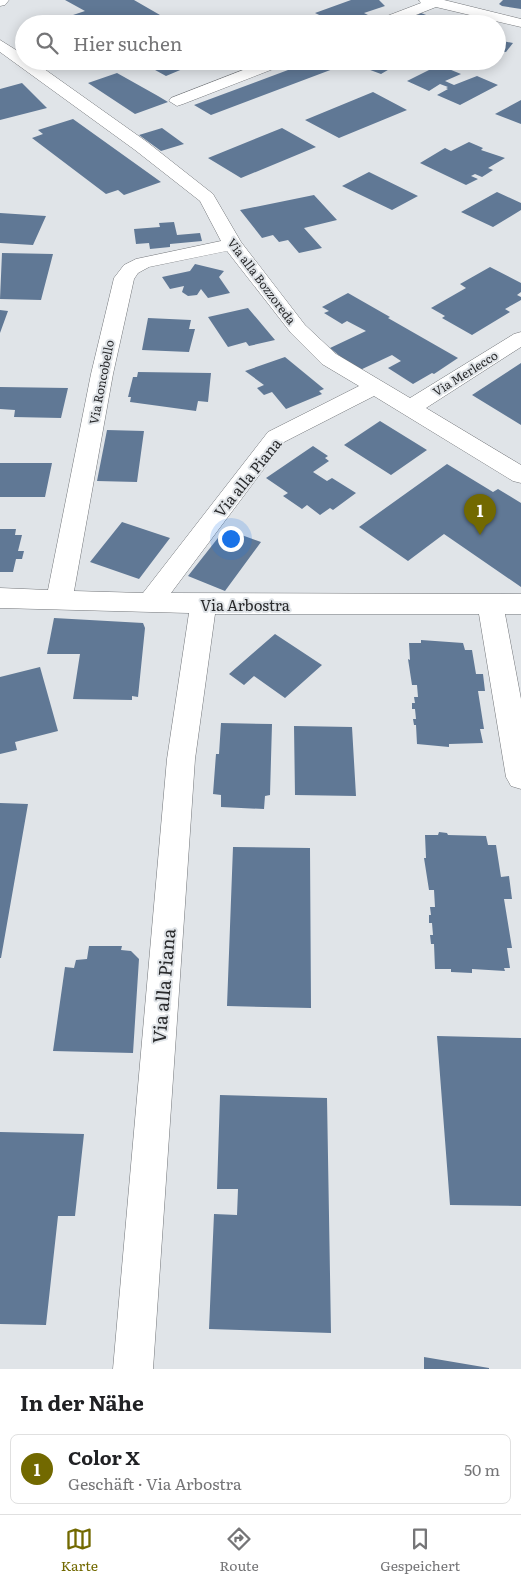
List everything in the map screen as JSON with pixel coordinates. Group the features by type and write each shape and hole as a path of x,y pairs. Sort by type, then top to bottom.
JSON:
{"street":[{"path":"399,15 431,1 488,15"},
{"path":"506,19 521,23"},
{"name":"Via alla Bozzoreda","path":"0,46 15,57"},
{"name":"Via alla Bozzoreda","path":"34,70 141,146 207,198 232,244 316,348 329,359 374,388 521,475"},
{"path":"177,101 258,70"},
{"name":"Via Roncobello","path":"59,601 102,374 124,278 131,269 143,263 232,244"},
{"name":"Via Merlecco","path":"408,408 521,338"},
{"name":"Via alla Piana","path":"150,602 276,437 374,388"},
{"name":"Via Arbostra","path":"0,598 203,604 521,604"},
{"path":"490,603 521,777"},
{"name":"Via alla Piana","path":"132,1369 181,758 203,604"}],"building":[{"path":"65,0 134,0 160,15 73,15 85,11"},
{"path":"351,0 379,0 385,6 364,13 368,15 319,15 315,13"},
{"path":"503,0 521,0 521,9 502,6 499,4"},
{"path":"506,42 513,43 506,52"},
{"path":"155,70 180,70 166,76"},
{"path":"288,70 330,70 211,115 194,105"},
{"path":"370,70 388,70 381,74"},
{"path":"429,70 451,70 461,74 445,81 454,85 477,76 498,85 460,105 437,95 448,89 446,88 448,87 440,84 429,91 407,81"},
{"path":"117,73 168,102 135,114 88,83"},
{"path":"22,83 47,108 0,120 0,89"},
{"path":"373,92 407,110 339,138 305,120"},
{"path":"521,100 521,124 495,114"},
{"path":"73,119 161,182 124,195 118,190 106,194 32,138 43,134 38,130"},
{"path":"162,128 184,144 161,151 139,135"},
{"path":"282,128 316,147 241,178 208,158"},
{"path":"469,142 483,148 481,150 505,158 488,168 493,170 482,177 475,174 471,176 478,179 466,185 420,163 445,148 451,151"},
{"path":"369,172 418,196 392,210 342,186"},
{"path":"497,192 521,203 521,210 493,227 461,212"},
{"path":"314,195 337,220 304,228 322,248 299,253 288,240 279,242 273,235 262,238 240,210"},
{"path":"0,213 46,216 33,245 0,243"},
{"path":"174,222 177,235 200,233 202,241 170,244 170,247 150,249 149,243 136,244 134,229 160,227 159,223"},
{"path":"2,253 53,254 41,300 0,299"},
{"path":"195,264 224,271 219,277 230,293 208,298 201,289 197,295 188,296 182,292 184,286 170,289 162,277 190,271"},
{"path":"490,267 521,283 521,292 517,295 521,297 521,300 505,309 510,312 472,335 442,318 445,316 431,308 466,288 460,284"},
{"path":"348,293 458,358 434,374 432,373 413,384 388,368 401,361 392,355 358,371 330,348 366,331 347,321 342,324 324,313 329,311 322,307"},
{"path":"248,308 275,340 249,346 246,342 228,347 208,317"},
{"path":"0,310 8,311 0,333"},
{"path":"148,318 191,320 189,329 195,329 189,352 142,350"},
{"path":"285,357 324,389 319,391 322,394 286,409 272,392 264,395 257,388 264,385 245,371"},
{"path":"521,363 521,425 472,395"},
{"path":"138,372 211,373 208,402 198,401 196,411 130,402 131,397 128,397 133,377 137,377"},
{"path":"0,387 68,388 61,418 14,417 15,410 0,409"},
{"path":"380,421 427,450 391,475 344,445"},
{"path":"107,430 144,431 137,482 97,481"},
{"path":"313,446 328,456 325,458 329,461 313,472 327,481 332,478 356,493 333,510 330,508 320,515 307,505 302,509 283,496 288,493 266,478"},
{"path":"0,463 52,463 45,497 0,497"},
{"path":"447,464 493,492 498,489 521,503 521,587 444,534 408,561 359,527"},
{"path":"122,522 170,538 139,579 90,562"},
{"path":"0,529 16,529 15,535 22,535 18,551 24,551 22,559 16,559 13,572 0,572"},
{"path":"225,529 261,542 225,591 188,576"},
{"path":"54,618 143,623 145,628 138,697 132,696 132,700 73,699 80,654 47,654"},
{"path":"275,634 322,665 285,698 254,676 244,685 229,674"},
{"path":"421,640 463,643 465,650 472,650 476,674 483,674 485,691 478,691 484,729 480,729 483,743 449,744 449,747 417,744 416,725 414,725 413,719 416,719 415,709 412,709 412,703 415,703 414,697 418,697 417,685 412,685 408,659 410,660 409,643 421,643"},
{"path":"40,667 58,731 15,742 17,750 0,754 0,677"},
{"path":"221,723 272,724 270,795 265,796 264,809 221,807 221,795 213,794"},
{"path":"294,726 352,727 356,796 295,795"},
{"path":"0,803 28,804 1,958 0,958"},
{"path":"439,832 447,833 448,835 486,836 488,845 496,845 501,877 509,876 512,899 504,899 512,948 507,948 510,968 504,968 505,971 472,969 472,973 451,972 451,969 435,969 434,944 431,944 430,935 433,935 432,923 429,923 430,907 435,907 434,890 429,890 424,858 426,858 425,835 438,835"},
{"path":"233,847 310,848 311,1008 227,1006"},
{"path":"89,946 122,946 121,950 131,951 139,959 133,1053 53,1051 65,967 74,968 76,960 87,959"},
{"path":"437,1036 521,1038 521,1206 450,1205"},
{"path":"220,1095 327,1098 331,1333 209,1329 214,1214 237,1215 238,1189 217,1189"},
{"path":"0,1132 84,1134 75,1216 58,1216 46,1325 0,1324"},
{"path":"424,1357 489,1368 489,1369 424,1369"}],"place":[{"name":"Color X","path":"480,535"}]}
